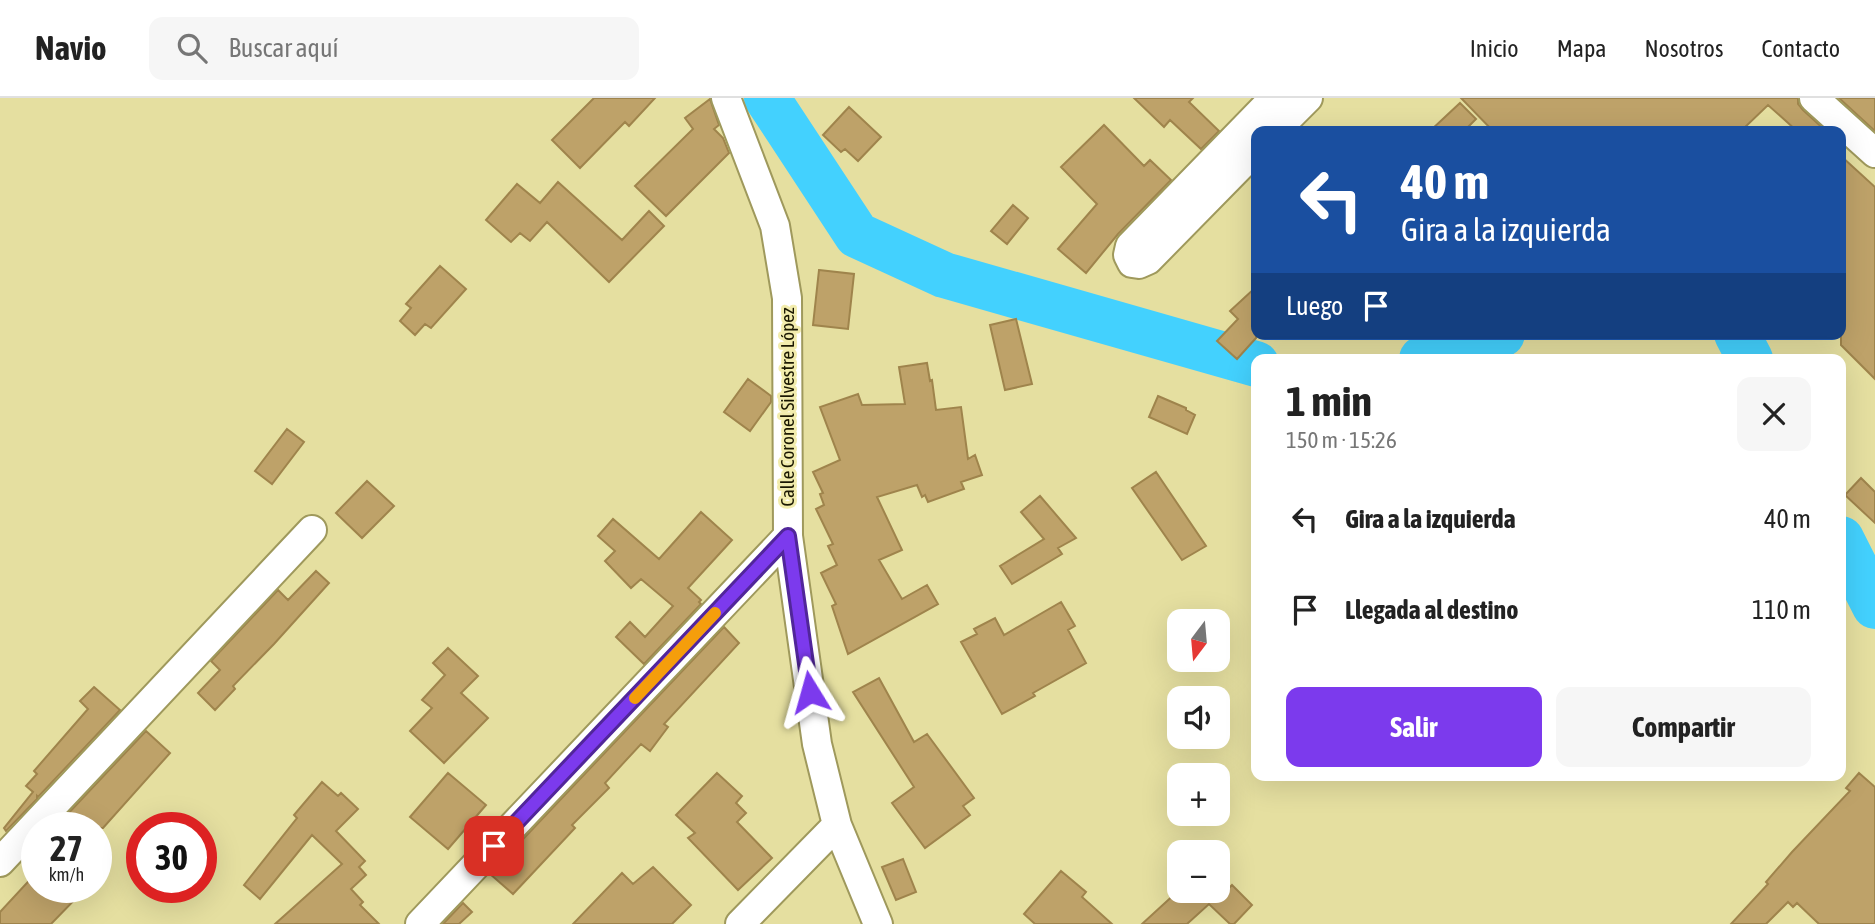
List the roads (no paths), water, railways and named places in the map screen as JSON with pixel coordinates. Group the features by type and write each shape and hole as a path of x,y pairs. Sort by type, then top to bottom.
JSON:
{"street":[{"name":"Calle Coronel Silvestre López","path":"726,98 775,226 787,298 788,536 817,744 837,825 878,924"},
{"path":"1251,155 1148,261 1132,263 1128,255 1130,246 1274,98"},
{"path":"1280,126 1308,98"},
{"path":"1814,98 1845,126"},
{"path":"1846,127 1875,153"},
{"path":"0,862 312,530"},
{"path":"420,924 788,536"},
{"path":"740,924 837,825"}],"waterway":[{"path":"767,98 857,235 944,275 1251,363"},
{"path":"1438,354 1483,340"},
{"path":"1740,340 1747,354"},
{"path":"1846,549 1875,606"}]}
